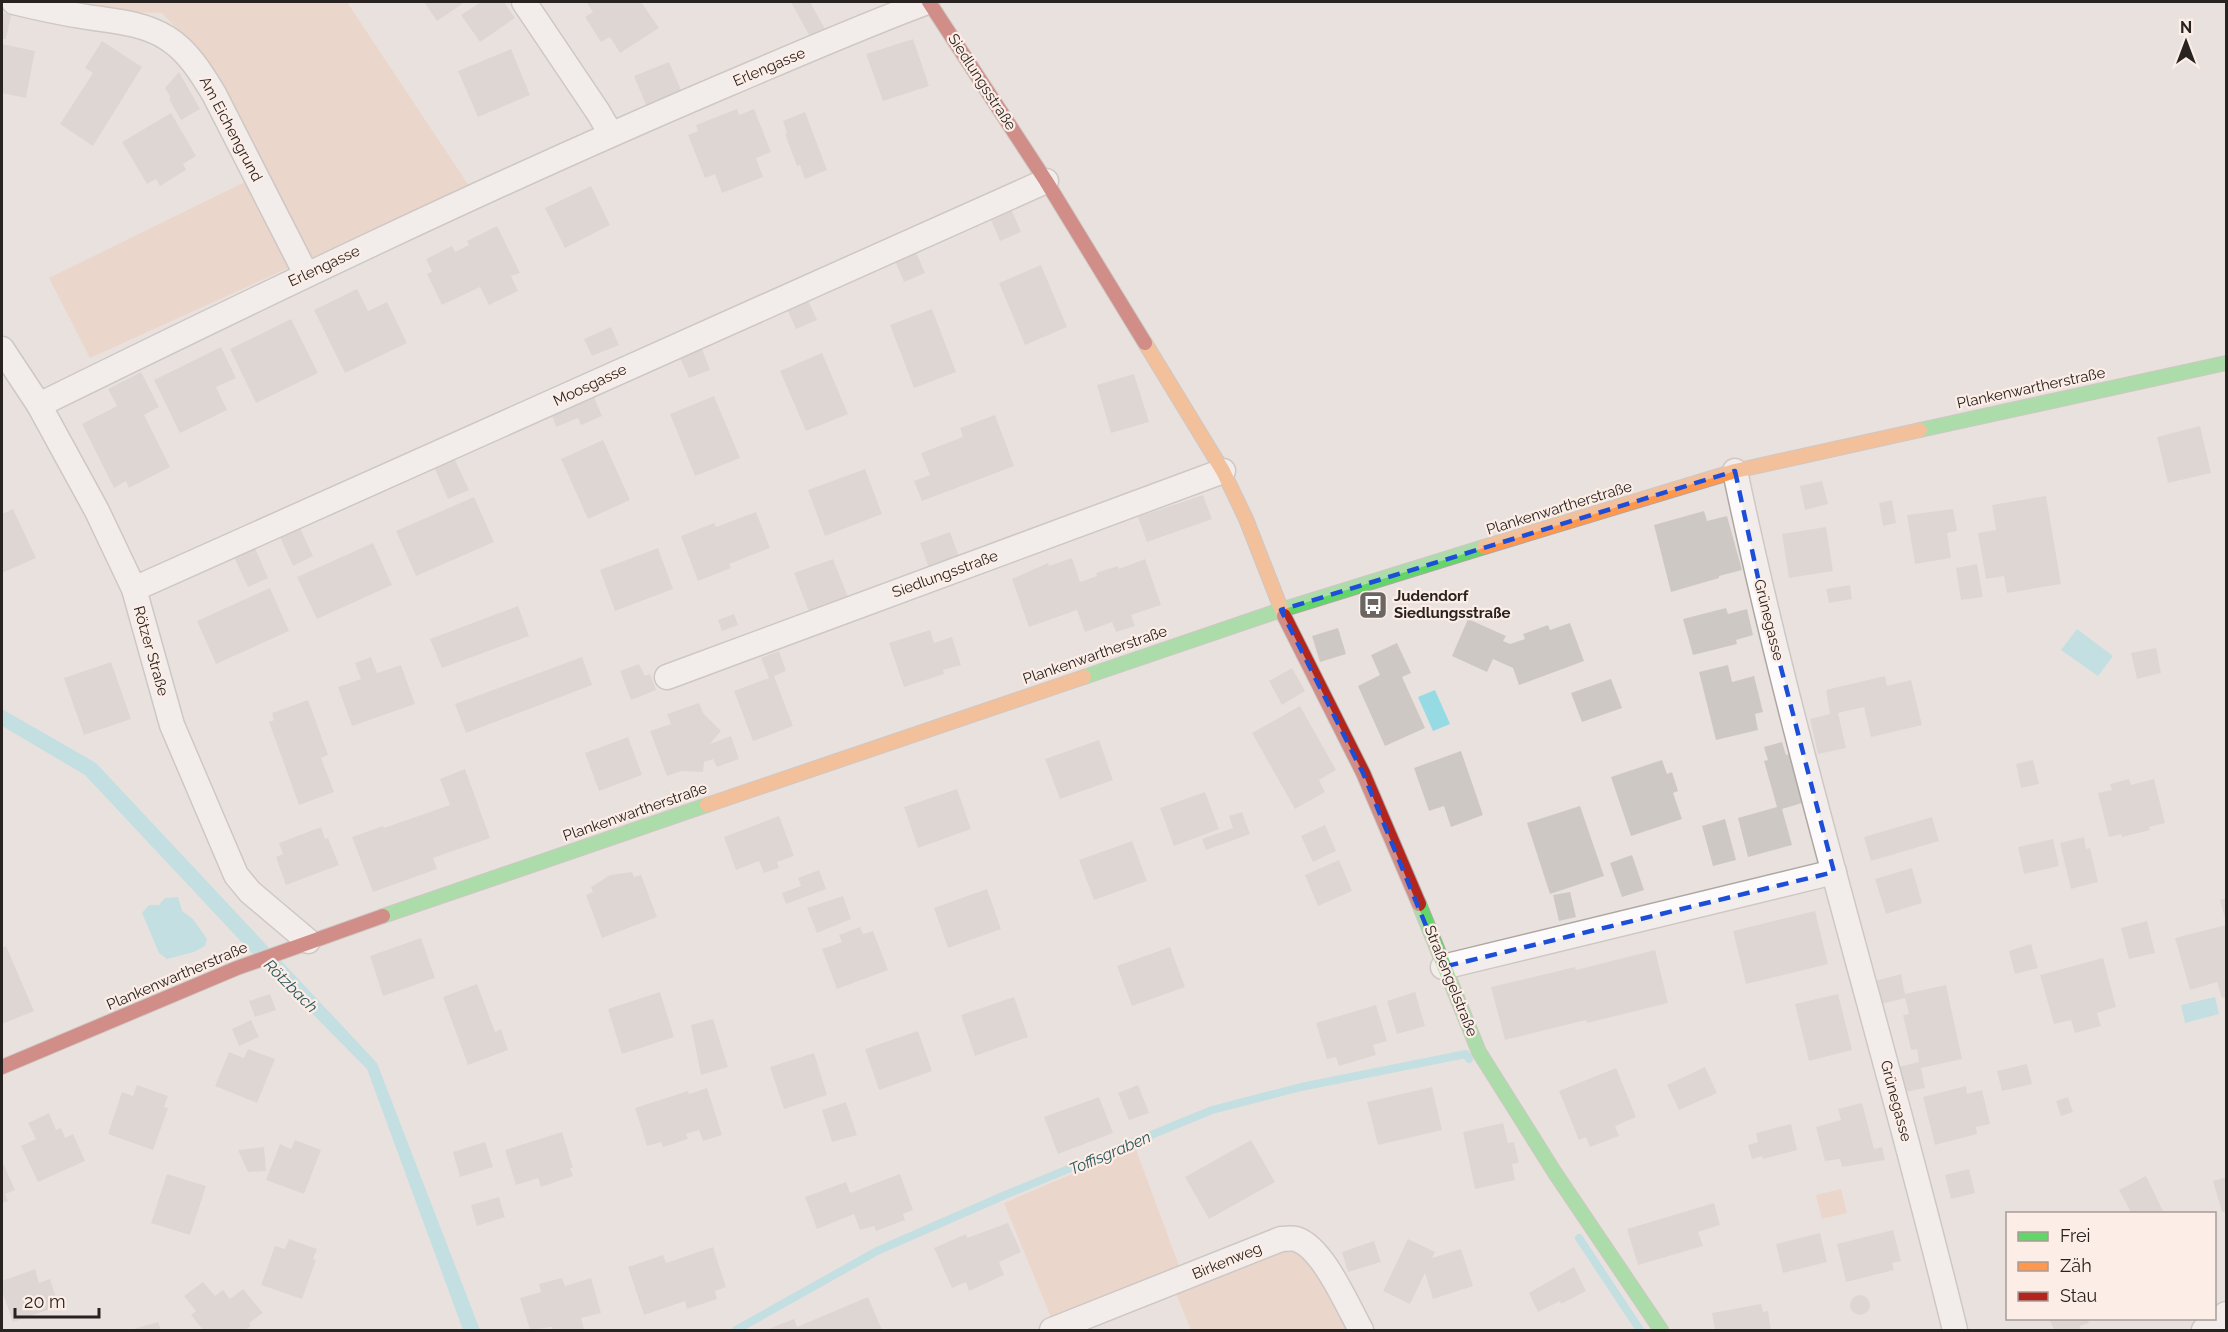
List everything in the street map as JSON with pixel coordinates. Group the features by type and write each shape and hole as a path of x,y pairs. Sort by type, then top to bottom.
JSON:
{"main road":[{"name":"Siedlungsstraße","path":"928,2 1046,181 1223,471 1246,519 1281,610"},
{"name":"Plankenwartherstraße","path":"2,1067 237,968 308,941 1281,610 1735,471 2226,363"},
{"name":"Straßengelstraße","path":"1281,610 1363,773 1479,1052 1555,1173 1661,1330"}],"street":[{"name":"Am Eichengrund","path":"14,2 137,24 167,38 180,48 198,69 214,94 306,274"},
{"path":"524,2 611,134"},
{"name":"Erlengasse","path":"39,405 306,274 611,134 854,30 928,2"},
{"name":"Moosgasse","path":"134,589 1046,181"},
{"name":"Rötzer Straße","path":"2,349 39,405 97,512 134,589 172,725 236,875 250,892 308,941"},
{"name":"Siedlungsstraße","path":"667,677 1223,471"},
{"name":"Grünegasse","path":"1735,471 1760,587 1834,873 1927,1214 1955,1330"},
{"path":"1443,967 1834,873"},
{"name":"Birkenweg","path":"1052,1330 1281,1239 1291,1238 1304,1243 1320,1258 1361,1330"},
{"path":"2204,1330 2226,1314"}],"highlighted area":[{"path":"1735,471 1760,587 1834,872 1443,967 1363,773 1281,610"}],"shaded area":[{"path":"47,2 347,2 469,186 90,358 49,278 265,172 207,61 162,13 53,10"},
{"path":"1135,1147 1181,1271 1053,1322 1004,1203"},
{"path":"1841,1189 1847,1213 1822,1219 1816,1195"},
{"path":"1284,1249 1296,1251 1313,1261 1354,1330 1191,1330 1175,1291"}],"water":[{"path":"2077,629 2113,656 2098,676 2061,650"},
{"path":"1435,690 1450,724 1433,731 1418,697"},
{"name":"Rötzbach","path":"2,709 96,763 377,1063 480,1330 463,1330 367,1069 248,949 85,775 2,726"},
{"path":"178,897 182,911 193,919 207,939 205,946 194,952 167,959 159,953 142,913 149,905 159,905 165,898"},
{"path":"2215,997 2219,1014 2185,1023 2181,1005"}],"building":[{"path":"424,2 465,2 437,21"},
{"path":"481,2 504,2 515,18 480,42 461,15"},
{"path":"641,2 659,28 620,53 610,37 601,42 585,17 593,12 587,3"},
{"path":"791,2 810,2 825,29 810,37"},
{"path":"2,13 11,15 6,39 2,39"},
{"path":"913,39 929,86 883,101 866,54"},
{"path":"102,41 142,67 93,146 60,124 93,73 85,68"},
{"path":"2,44 35,51 26,98 2,93"},
{"path":"511,49 530,95 478,117 458,71"},
{"path":"669,62 681,90 646,105 634,76"},
{"path":"179,72 200,109 181,120 165,88"},
{"path":"737,109 739,115 754,109 771,152 756,158 763,177 722,193 715,174 705,178 688,135 698,131 696,125"},
{"path":"805,112 827,170 805,179 800,165 797,166 785,134 787,133 783,121"},
{"path":"171,113 196,156 183,164 186,170 160,186 156,179 147,184 122,142"},
{"path":"591,186 610,225 565,248 545,208"},
{"path":"1012,211 1021,232 1000,241 991,220"},
{"path":"497,226 520,273 511,276 518,291 489,305 480,287 442,305 427,274 432,271 426,259 452,246 455,252 469,245 467,241"},
{"path":"916,252 925,273 904,282 895,261"},
{"path":"1041,265 1067,327 1025,345 999,283"},
{"path":"357,289 368,311 387,302 407,343 345,373 314,310"},
{"path":"808,300 817,320 796,329 787,309"},
{"path":"932,309 956,372 914,388 890,325"},
{"path":"291,319 318,373 256,403 230,349"},
{"path":"611,327 619,345 592,356 584,339"},
{"path":"221,347 236,378 216,387 227,410 180,433 154,380"},
{"path":"702,349 710,370 689,378 680,358"},
{"path":"822,353 848,414 806,431 780,371"},
{"path":"141,372 159,407 144,415 170,467 129,488 126,481 114,488 82,424 117,406 108,389"},
{"path":"1134,374 1149,422 1111,433 1097,385"},
{"path":"593,395 602,416 581,425 578,418 556,427 552,415"},
{"path":"714,396 740,458 695,476 670,414"},
{"path":"995,415 1014,466 922,501 914,481 930,475 921,453 963,437 960,428"},
{"path":"2200,426 2211,473 2168,483 2157,437"},
{"path":"603,440 630,500 588,519 561,459"},
{"path":"454,458 469,490 448,499 434,467"},
{"path":"865,469 882,514 825,536 808,490"},
{"path":"1822,481 1828,504 1805,510 1800,486"},
{"path":"1203,495 1212,519 1147,542 1138,517"},
{"path":"2046,496 2061,584 2007,593 2004,576 1986,579 1978,533 1996,530 1992,505"},
{"path":"474,497 494,542 416,576 396,531"},
{"path":"1892,500 1896,523 1883,526 1879,503"},
{"path":"13,509 36,558 2,573 2,514"},
{"path":"1953,509 1957,531 1947,533 1951,558 1915,564 1907,515"},
{"path":"1704,511 1707,521 1727,516 1742,570 1671,592 1654,525"},
{"path":"756,512 770,548 729,564 731,568 698,581 681,536 714,523 716,527"},
{"path":"299,526 313,556 293,566 279,535"},
{"path":"1826,527 1833,571 1789,578 1782,534"},
{"path":"950,532 960,560 930,571 920,543"},
{"path":"373,543 392,585 317,619 297,577"},
{"path":"254,546 268,578 248,587 233,555"},
{"path":"658,548 673,589 615,611 600,570"},
{"path":"1072,558 1080,582 1097,576 1096,573 1118,566 1119,569 1145,559 1161,605 1131,615 1135,626 1116,632 1112,622 1085,632 1077,610 1029,627 1012,579 1048,563 1049,566"},
{"path":"833,559 848,597 809,612 794,573"},
{"path":"1977,564 1983,597 1961,600 1956,568"},
{"path":"1850,585 1852,599 1829,603 1826,589"},
{"path":"270,588 289,631 216,664 197,621"},
{"path":"518,606 529,636 442,668 430,639"},
{"path":"1726,608 1728,614 1747,609 1753,635 1736,640 1737,644 1693,655 1683,619"},
{"path":"734,614 738,625 722,631 718,620"},
{"path":"1468,619 1506,636 1503,641 1510,644 1525,639 1523,634 1548,625 1550,630 1570,623 1584,661 1519,685 1513,668 1493,659 1487,672 1452,656"},
{"path":"1338,628 1346,654 1320,662 1312,636"},
{"path":"930,630 934,643 952,637 961,665 943,670 944,674 904,687 889,643"},
{"path":"1397,643 1411,673 1402,677 1425,728 1385,746 1358,686 1380,675 1371,655"},
{"path":"2156,648 2161,673 2137,679 2131,653"},
{"path":"779,651 786,671 774,676 793,726 753,741 734,691 769,678 761,658"},
{"path":"371,657 377,673 401,665 415,704 352,726 338,687 361,679 355,663"},
{"path":"582,657 592,685 466,733 455,704"},
{"path":"111,662 131,719 84,735 64,678"},
{"path":"639,664 645,676 650,674 656,690 631,700 620,671"},
{"path":"1728,665 1732,682 1754,676 1763,712 1755,714 1758,730 1716,740 1699,672"},
{"path":"1292,668 1305,691 1282,705 1269,681"},
{"path":"1885,676 1887,686 1911,680 1922,725 1871,737 1864,707 1838,713 1846,748 1818,754 1810,719 1830,714 1826,690"},
{"path":"1611,679 1622,708 1582,722 1571,693"},
{"path":"308,700 328,755 321,758 334,792 299,805 269,722 274,720 272,713"},
{"path":"699,703 703,713 721,731 710,744 731,736 739,759 717,767 713,759 704,762 703,772 681,771 667,776 650,731 671,724 667,714"},
{"path":"1300,706 1336,770 1319,780 1325,792 1295,809 1252,733"},
{"path":"628,737 642,775 599,791 585,753"},
{"path":"1099,740 1113,780 1060,799 1045,759"},
{"path":"1782,742 1786,755 1789,754 1802,803 1782,809 1792,845 1748,857 1738,818 1777,807 1764,761 1768,760 1764,747"},
{"path":"1461,751 1483,815 1451,827 1444,806 1429,811 1414,768"},
{"path":"1662,760 1667,774 1672,772 1678,791 1673,793 1682,819 1631,836 1611,777"},
{"path":"2033,760 2039,784 2021,788 2016,764"},
{"path":"465,769 490,838 433,858 437,869 373,892 352,837 450,805 440,779"},
{"path":"2129,779 2131,785 2154,779 2165,823 2149,827 2150,830 2122,837 2121,834 2109,837 2098,793 2112,790 2110,784"},
{"path":"957,789 971,829 918,848 904,807"},
{"path":"1205,792 1219,829 1174,846 1160,808"},
{"path":"1580,806 1604,876 1550,894 1527,823"},
{"path":"1242,812 1250,834 1206,850 1202,839 1233,828 1229,816"},
{"path":"779,816 794,856 777,862 779,868 764,873 759,861 736,870 724,837"},
{"path":"1932,817 1939,841 1871,861 1864,837"},
{"path":"1725,819 1736,860 1713,866 1702,826"},
{"path":"1325,825 1336,851 1313,862 1301,836"},
{"path":"321,827 339,865 286,885 276,857 283,854 279,843"},
{"path":"2084,837 2086,849 2090,848 2098,882 2071,889 2060,843"},
{"path":"2053,839 2059,866 2024,874 2018,847"},
{"path":"1132,841 1147,881 1094,900 1079,860"},
{"path":"1632,855 1644,890 1622,897 1610,863"},
{"path":"1339,860 1352,891 1318,906 1305,875"},
{"path":"1912,868 1922,903 1886,914 1875,879"},
{"path":"819,870 826,889 786,904 782,893 801,886 798,878"},
{"path":"632,872 634,877 641,875 657,917 602,938 586,895 593,892 591,887 610,875"},
{"path":"987,889 1001,929 948,948 934,908"},
{"path":"1570,892 1576,917 1559,921 1553,895"},
{"path":"843,896 851,919 817,933 807,908"},
{"path":"2226,898 2226,922 2220,900"},
{"path":"1815,911 1828,964 1746,984 1733,931"},
{"path":"2147,921 2155,953 2129,959 2121,928"},
{"path":"2226,925 2226,997 2222,998 2217,982 2190,990 2175,938"},
{"path":"860,927 863,934 873,931 888,970 837,989 822,949 842,942 839,935"},
{"path":"421,938 435,978 383,996 370,956"},
{"path":"2031,944 2038,968 2015,974 2009,951"},
{"path":"6,946 34,1011 2,1024 2,948"},
{"path":"1170,947 1185,987 1132,1006 1117,966"},
{"path":"1655,950 1668,1003 1505,1040 1491,987 1575,967 1576,970"},
{"path":"2103,958 2116,1007 2097,1013 2101,1026 2075,1033 2071,1020 2054,1024 2040,975"},
{"path":"1901,974 1905,994 1946,985 1962,1059 1921,1068 1925,1088 1900,1093 1894,1068 1919,1062 1917,1049 1911,1050 1903,1015 1909,1014 1905,998 1881,1004 1875,981"},
{"path":"477,984 495,1032 501,1029 508,1050 468,1065 443,997"},
{"path":"660,992 674,1037 622,1054 608,1009"},
{"path":"1415,992 1425,1026 1397,1034 1387,1001"},
{"path":"270,994 276,1010 255,1017 249,1001"},
{"path":"1838,994 1852,1050 1809,1061 1795,1004"},
{"path":"1014,997 1028,1037 975,1056 961,1015"},
{"path":"1376,1005 1387,1041 1373,1045 1376,1055 1339,1066 1336,1057 1327,1059 1316,1023"},
{"path":"713,1019 728,1067 701,1075 691,1025"},
{"path":"251,1020 259,1037 239,1046 232,1029"},
{"path":"918,1031 932,1071 879,1090 865,1049"},
{"path":"248,1049 275,1059 257,1103 215,1086 229,1052 244,1058"},
{"path":"814,1053 827,1095 784,1109 770,1067"},
{"path":"2027,1064 2032,1084 2002,1091 1997,1071"},
{"path":"1705,1067 1717,1093 1679,1110 1667,1085"},
{"path":"1616,1068 1636,1117 1615,1126 1619,1136 1590,1147 1586,1137 1579,1140 1559,1091"},
{"path":"137,1085 168,1096 164,1107 168,1108 153,1150 108,1134 122,1092 133,1096"},
{"path":"1138,1085 1149,1113 1129,1120 1118,1093"},
{"path":"1966,1086 1967,1094 1982,1090 1990,1124 1976,1127 1977,1134 1935,1145 1923,1097"},
{"path":"1432,1087 1442,1130 1378,1145 1367,1102"},
{"path":"707,1088 722,1135 703,1141 699,1130 686,1134 688,1139 663,1147 661,1142 647,1146 635,1108 688,1091 689,1094"},
{"path":"1099,1097 1113,1133 1058,1154 1044,1117"},
{"path":"2068,1097 2073,1112 2061,1116 2056,1101"},
{"path":"846,1102 857,1135 832,1142 822,1110"},
{"path":"1862,1103 1874,1149 1882,1147 1885,1160 1842,1167 1840,1159 1825,1161 1816,1127 1841,1120 1838,1109"},
{"path":"49,1113 56,1130 61,1128 65,1138 73,1134 85,1161 38,1182 21,1146 36,1139 28,1123"},
{"path":"1503,1123 1508,1143 1514,1142 1519,1163 1512,1164 1515,1180 1475,1189 1463,1132"},
{"path":"1791,1124 1797,1150 1763,1159 1762,1156 1752,1159 1748,1145 1758,1142 1756,1133"},
{"path":"562,1132 573,1168 570,1168 573,1176 541,1187 538,1178 516,1185 505,1150"},
{"path":"295,1140 321,1150 304,1194 266,1180 280,1144 291,1149"},
{"path":"1251,1140 1275,1182 1209,1219 1185,1177"},
{"path":"485,1142 493,1167 460,1177 453,1152"},
{"path":"264,1147 266,1171 248,1172 238,1150"},
{"path":"2,1164 15,1190 5,1194 8,1201 2,1203"},
{"path":"1969,1169 1975,1193 1951,1199 1945,1175"},
{"path":"167,1174 206,1186 190,1235 151,1223"},
{"path":"900,1174 913,1210 903,1214 905,1220 876,1231 874,1226 860,1230 854,1214 817,1229 805,1197 846,1182 850,1193"},
{"path":"2146,1176 2163,1211 2131,1212 2119,1190"},
{"path":"2226,1177 2226,1211 2222,1212 2213,1181"},
{"path":"499,1197 505,1217 477,1226 471,1205"},
{"path":"1714,1203 1720,1225 1698,1232 1703,1246 1638,1265 1627,1229"},
{"path":"1008,1223 1021,1252 999,1262 1004,1275 969,1291 966,1282 952,1288 934,1248 966,1234 967,1238"},
{"path":"1893,1230 1901,1261 1892,1263 1894,1270 1846,1282 1837,1244"},
{"path":"1820,1233 1827,1262 1783,1273 1776,1244"},
{"path":"289,1239 317,1249 313,1259 316,1260 302,1299 261,1285 275,1246 285,1249"},
{"path":"1408,1239 1435,1252 1432,1258 1461,1249 1473,1286 1433,1299 1425,1273 1410,1304 1383,1291"},
{"path":"1374,1241 1381,1262 1348,1272 1342,1252"},
{"path":"713,1247 726,1287 715,1291 717,1299 687,1309 685,1301 644,1315 628,1267 663,1255 666,1263"},
{"path":"1574,1267 1586,1291 1561,1304 1560,1301 1538,1312 1529,1293"},
{"path":"35,1269 39,1283 50,1279 59,1306 13,1322 2,1291 2,1281"},
{"path":"562,1278 565,1286 591,1278 601,1313 581,1318 584,1329 553,1330 552,1327 530,1330 520,1298 541,1292 539,1284"},
{"path":"203,1282 215,1296 223,1290 230,1299 243,1289 263,1313 249,1323 251,1326 245,1330 203,1330 191,1315 196,1311 184,1296"},
{"path":"1856,1295 1864,1295 1870,1301 1870,1309 1864,1315 1856,1315 1850,1309 1850,1301"},
{"path":"868,1297 882,1330 766,1330 794,1319 797,1327"},
{"path":"1761,1304 1763,1312 1768,1311 1771,1330 1715,1330 1712,1313"},
{"path":"2050,1320 2088,1320 2089,1323 2080,1326 2081,1330 2054,1330"},
{"path":"158,1322 161,1330 130,1330"}],"waterway":[{"name":"Toffisgraben","path":"736,1330 877,1251 1005,1195 1212,1110 1301,1087 1466,1054 1469,1059"},
{"name":"Toffisgraben","path":"1579,1238 1640,1330"}],"traffic: fast":[{"path":"1920,430 2226,363"},
{"path":"1084,677 1281,610 1484,547"},
{"path":"383,916 707,805"},
{"path":"1419,904 1479,1052 1555,1173 1661,1330"}],"traffic: slow":[{"path":"1145,343 1223,471 1246,519 1284,616"},
{"path":"1484,547 1735,471 1920,430"},
{"path":"707,805 1084,677"}],"traffic: jam":[{"path":"929,2 1046,181 1145,343"},
{"path":"1284,616 1363,773 1419,904"},
{"path":"2,1067 237,968 383,916"}],"place":[{"name":"Judendorf Siedlungsstraße","path":"1373,605"}]}
